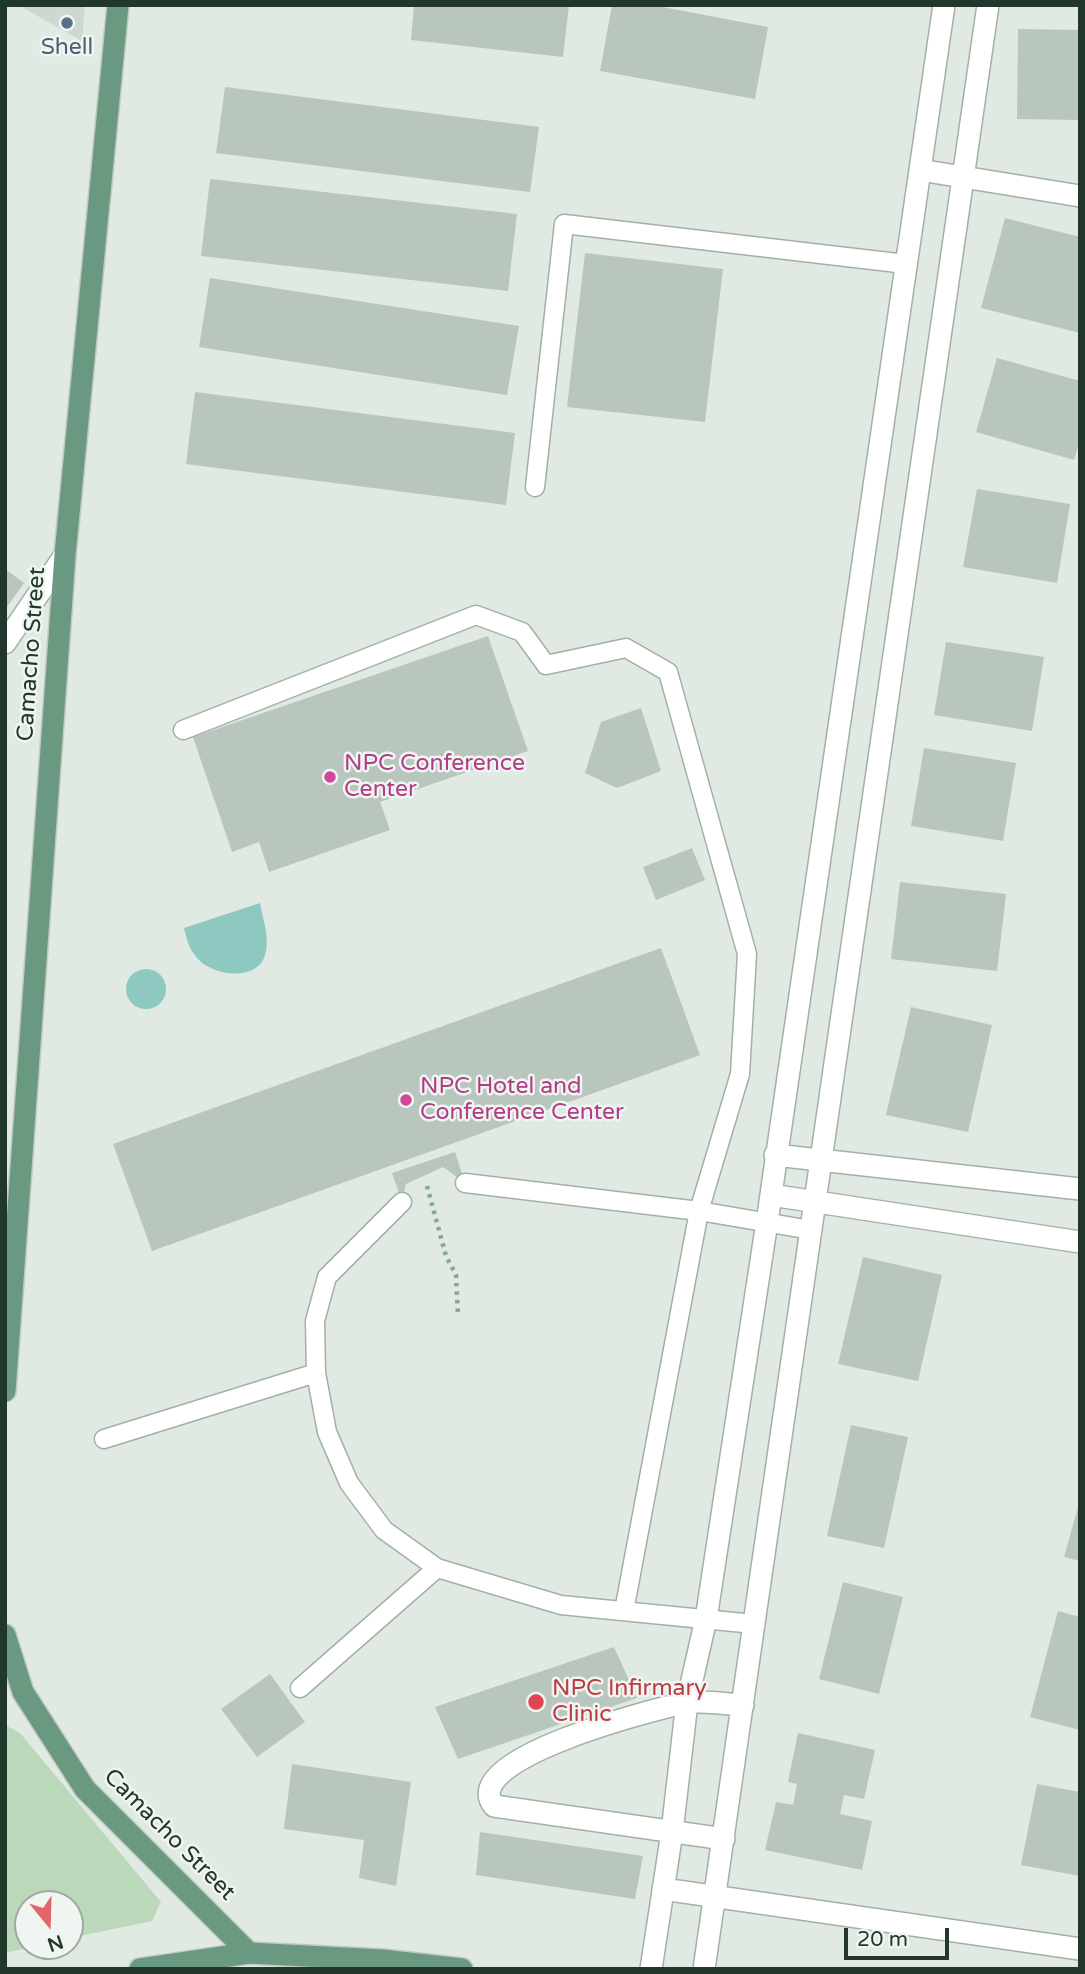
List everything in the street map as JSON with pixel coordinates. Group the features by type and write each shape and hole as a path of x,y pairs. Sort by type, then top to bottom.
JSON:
{"main road":[{"name":"Camacho Street","path":"5,1391 65,555 118,5"},
{"name":"Camacho Street","path":"5,1634 23,1692 85,1789 249,1953"},
{"path":"140,1969 249,1953 359,1965 462,1969"}],"street":[{"path":"651,1969 673,1832 688,1702 706,1619 767,1222 944,5"},
{"path":"704,1969 988,5"},
{"path":"920,170 1080,196"},
{"path":"5,643 65,555"},
{"path":"775,1155 1080,1189"},
{"path":"771,1195 1080,1242"},
{"path":"724,1839 494,1806 489,1800 489,1791 505,1768 529,1753 616,1721 688,1702 743,1705"},
{"path":"663,1889 1080,1949"}],"lane":[{"path":"535,487 564,224 906,264"},
{"path":"183,730 476,615 522,632 546,665 626,649 668,672 747,954 740,1074 699,1211 624,1611"},
{"path":"465,1183 699,1211 811,1230"},
{"path":"402,1202 327,1277 315,1321 316,1373 327,1432 349,1483 384,1530 437,1568 562,1605 754,1625"},
{"path":"104,1439 316,1373"},
{"path":"300,1688 437,1568"}],"path":[{"path":"427,1186 446,1256 456,1275 458,1316"}],"shaded area":[{"name":"Shell","path":"18,5 85,5 82,41"}],"green space":[{"path":"5,1725 20,1733 161,1902 152,1921 84,1935 84,1890 14,1890 14,1951 5,1953"}],"water":[{"path":"260,903 267,945 259,965 244,973 225,973 208,967 197,958 184,928"},
{"path":"146,969 154,970 160,975 165,981 165,997 160,1003 154,1008 146,1009 138,1008 132,1003 127,997 126,989 127,981 132,975 138,970"}],"building":[{"path":"414,5 569,5 563,57 411,40"},
{"path":"612,5 652,5 768,27 755,99 600,71"},
{"path":"1018,29 1080,30 1080,120 1017,119"},
{"path":"225,87 539,127 530,192 216,153"},
{"path":"210,179 517,214 508,291 201,256"},
{"path":"1005,218 1080,237 1080,333 981,308"},
{"path":"585,253 723,269 705,422 567,407"},
{"path":"210,278 519,326 507,395 199,347"},
{"path":"997,358 1080,381 1080,440 1074,460 976,432"},
{"path":"195,392 515,433 506,505 186,464"},
{"path":"977,489 1070,504 1057,583 963,567"},
{"path":"5,569 24,583 5,610"},
{"name":"NPC Conference Center","path":"488,636 528,751 380,802 390,830 269,872 259,842 232,852 193,737"},
{"path":"946,642 1044,657 1032,731 934,715"},
{"path":"641,708 661,771 617,788 585,773 601,722"},
{"path":"924,748 1016,763 1003,841 911,826"},
{"path":"692,848 705,880 656,900 643,867"},
{"path":"900,882 1006,894 997,971 891,959"},
{"name":"NPC Hotel and Conference Center","path":"661,948 700,1055 152,1251 113,1144"},
{"path":"911,1007 992,1025 968,1132 886,1115"},
{"path":"455,1152 465,1183 443,1167 406,1184 402,1202 392,1173"},
{"path":"863,1257 942,1275 918,1381 838,1364"},
{"path":"851,1425 908,1437 884,1548 827,1536"},
{"path":"1080,1505 1080,1561 1064,1557"},
{"path":"843,1582 903,1597 879,1694 819,1679"},
{"path":"1058,1611 1080,1617 1080,1730 1030,1717"},
{"name":"NPC Infirmary Clinic","path":"614,1647 637,1698 458,1759 435,1707"},
{"path":"270,1674 305,1722 257,1757 221,1709"},
{"path":"798,1733 875,1750 864,1799 844,1795 840,1814 872,1821 862,1870 765,1850 776,1802 793,1805 797,1784 788,1782"},
{"path":"292,1764 411,1782 396,1886 359,1878 364,1840 284,1829"},
{"path":"1037,1784 1080,1792 1080,1876 1021,1865"},
{"path":"480,1832 643,1856 635,1899 476,1875"}],"place":[{"name":"Shell","path":"67,23"},
{"name":"NPC Conference Center","path":"330,777"},
{"name":"NPC Hotel and Conference Center","path":"406,1100"},
{"name":"NPC Infirmary Clinic","path":"536,1702"}]}
